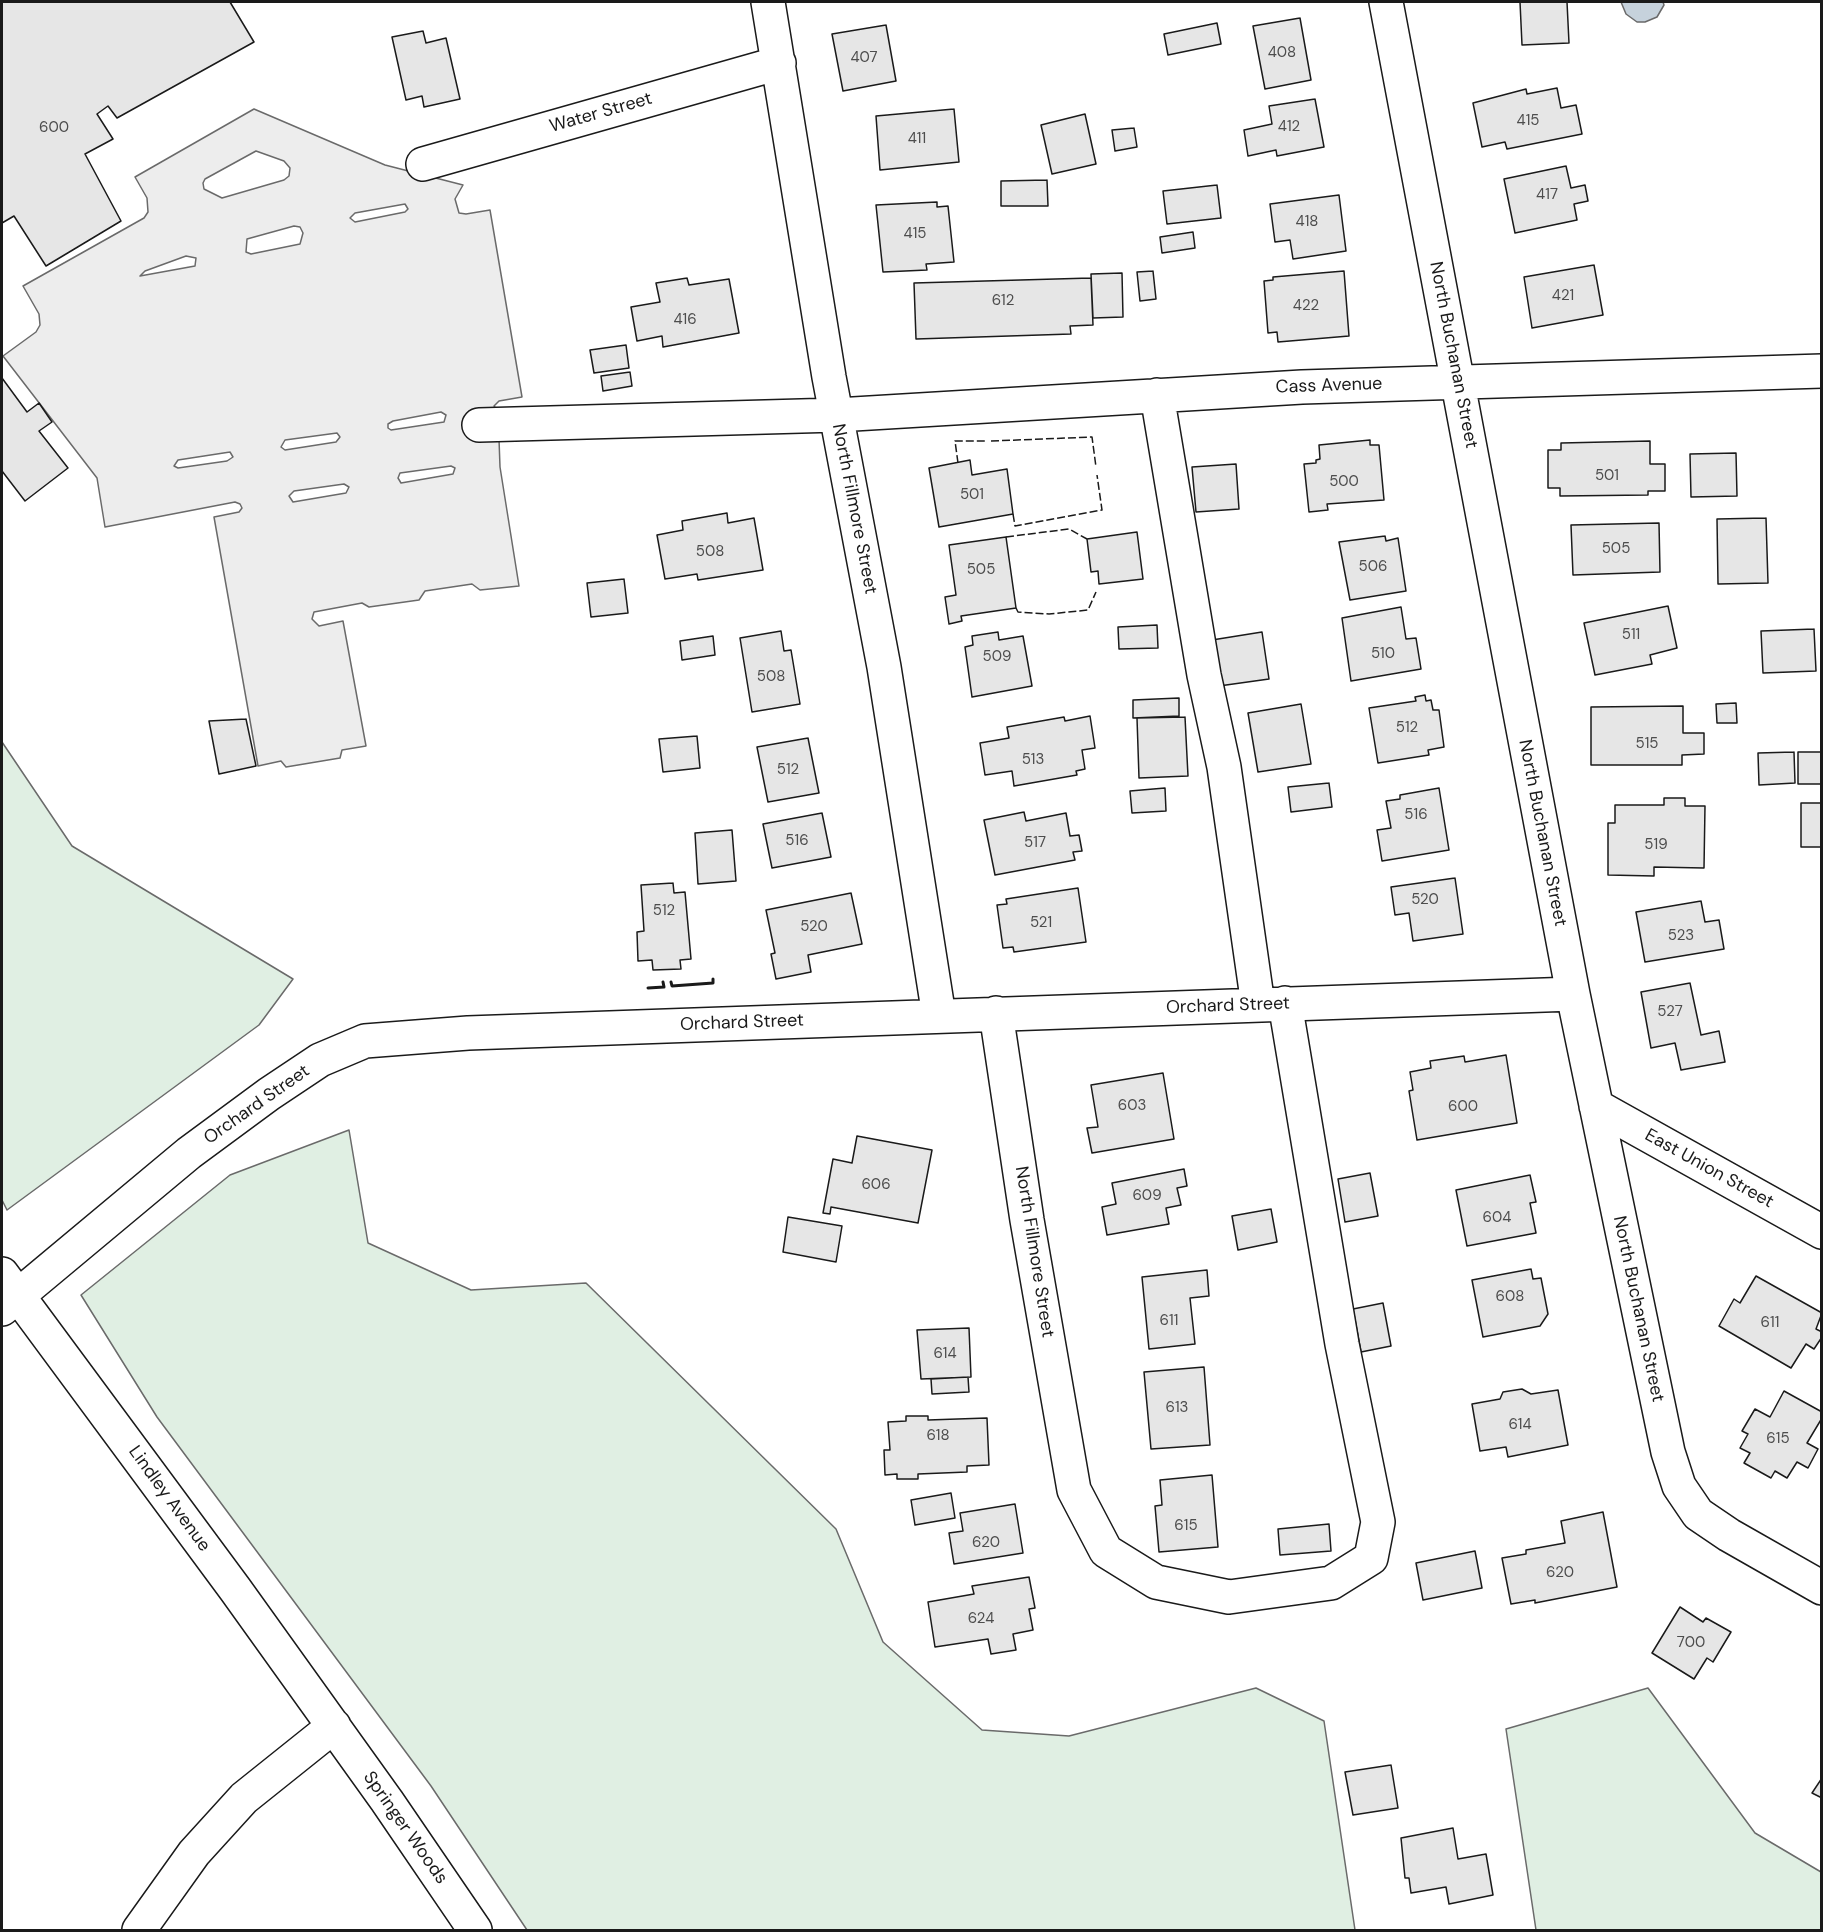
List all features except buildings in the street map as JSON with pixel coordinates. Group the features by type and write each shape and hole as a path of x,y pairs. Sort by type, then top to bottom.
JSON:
{"street":[{"name":"North Fillmore Street","path":"768,2 837,414 884,667 939,1016"},
{"name":"North Buchanan Street","path":"1386,2 1573,994 1668,1452 1679,1486 1698,1514 1729,1535 1821,1588"},
{"name":"Water Street","path":"423,164 779,63"},
{"name":"Cass Avenue","path":"479,425 837,414 1302,387 1821,371"},
{"name":"North Fillmore Street","path":"996,1013 1027,1220 1074,1490 1106,1551 1156,1582 1229,1597 1331,1583 1371,1558 1378,1522 1204,675 1157,395"},
{"name":"Orchard Street","path":"7,1293 269,1094 320,1060 365,1041 468,1033 1573,994"},
{"name":"East Union Street","path":"1596,1106 1821,1232"},
{"name":"Lindley Avenue","path":"7,1293 334,1726"},
{"path":"139,1930 194,1853 244,1798 334,1726"},
{"name":"Springer Woods","path":"334,1726 475,1930"}],"green space":[{"path":"2,742 72,846 293,979 259,1025 7,1210 2,1200"},
{"path":"349,1130 368,1243 471,1290 586,1283 836,1529 883,1642 982,1730 1069,1736 1256,1688 1324,1721 1355,1930 527,1930 431,1786 157,1417 81,1295 230,1175"},
{"path":"1648,1688 1755,1833 1821,1872 1821,1930 1536,1930 1506,1729"}],"shaded area":[{"path":"1621,2 1663,2 1664,5 1657,17 1645,22 1637,22 1626,14"},
{"path":"254,109 385,165 463,185 455,199 459,213 490,210 522,397 499,401 494,406 498,411 500,467 519,586 480,590 472,584 425,591 419,600 369,607 362,603 314,612 312,619 319,626 343,621 366,746 342,750 340,758 286,767 281,761 258,766 214,517 239,512 242,508 240,504 235,502 105,527 97,478 3,356 36,332 40,325 39,314 23,286 144,218 148,212 147,198 135,177","holes":["256,151 284,161 290,168 289,176 284,180 222,198 204,189 205,179","405,204 408,209 405,212 355,222 350,218 355,213","294,226 300,227 303,233 300,244 251,254 246,252 247,239","186,256 196,258 195,266 140,276 145,271","441,412 446,415 444,422 391,430 388,424 393,421","337,433 340,437 336,442 285,450 281,447 285,440","230,452 233,457 227,461 178,468 174,466 178,460","451,466 455,468 453,474 401,483 398,478 400,473","344,484 349,487 346,493 293,502 289,496 294,491"]}],"fence":[{"path":"991,441 1092,437 1096,467"},
{"path":"958,463 955,441 987,441"},
{"path":"1013,514 1015,526 1102,510 1097,475"},
{"path":"1006,537 1069,529 1087,539"},
{"path":"1016,608 1018,612 1049,614 1088,610 1096,592"}],"wall":[{"path":"671,982 672,986 713,983 713,979"},
{"path":"648,988 664,987 663,982"}]}
